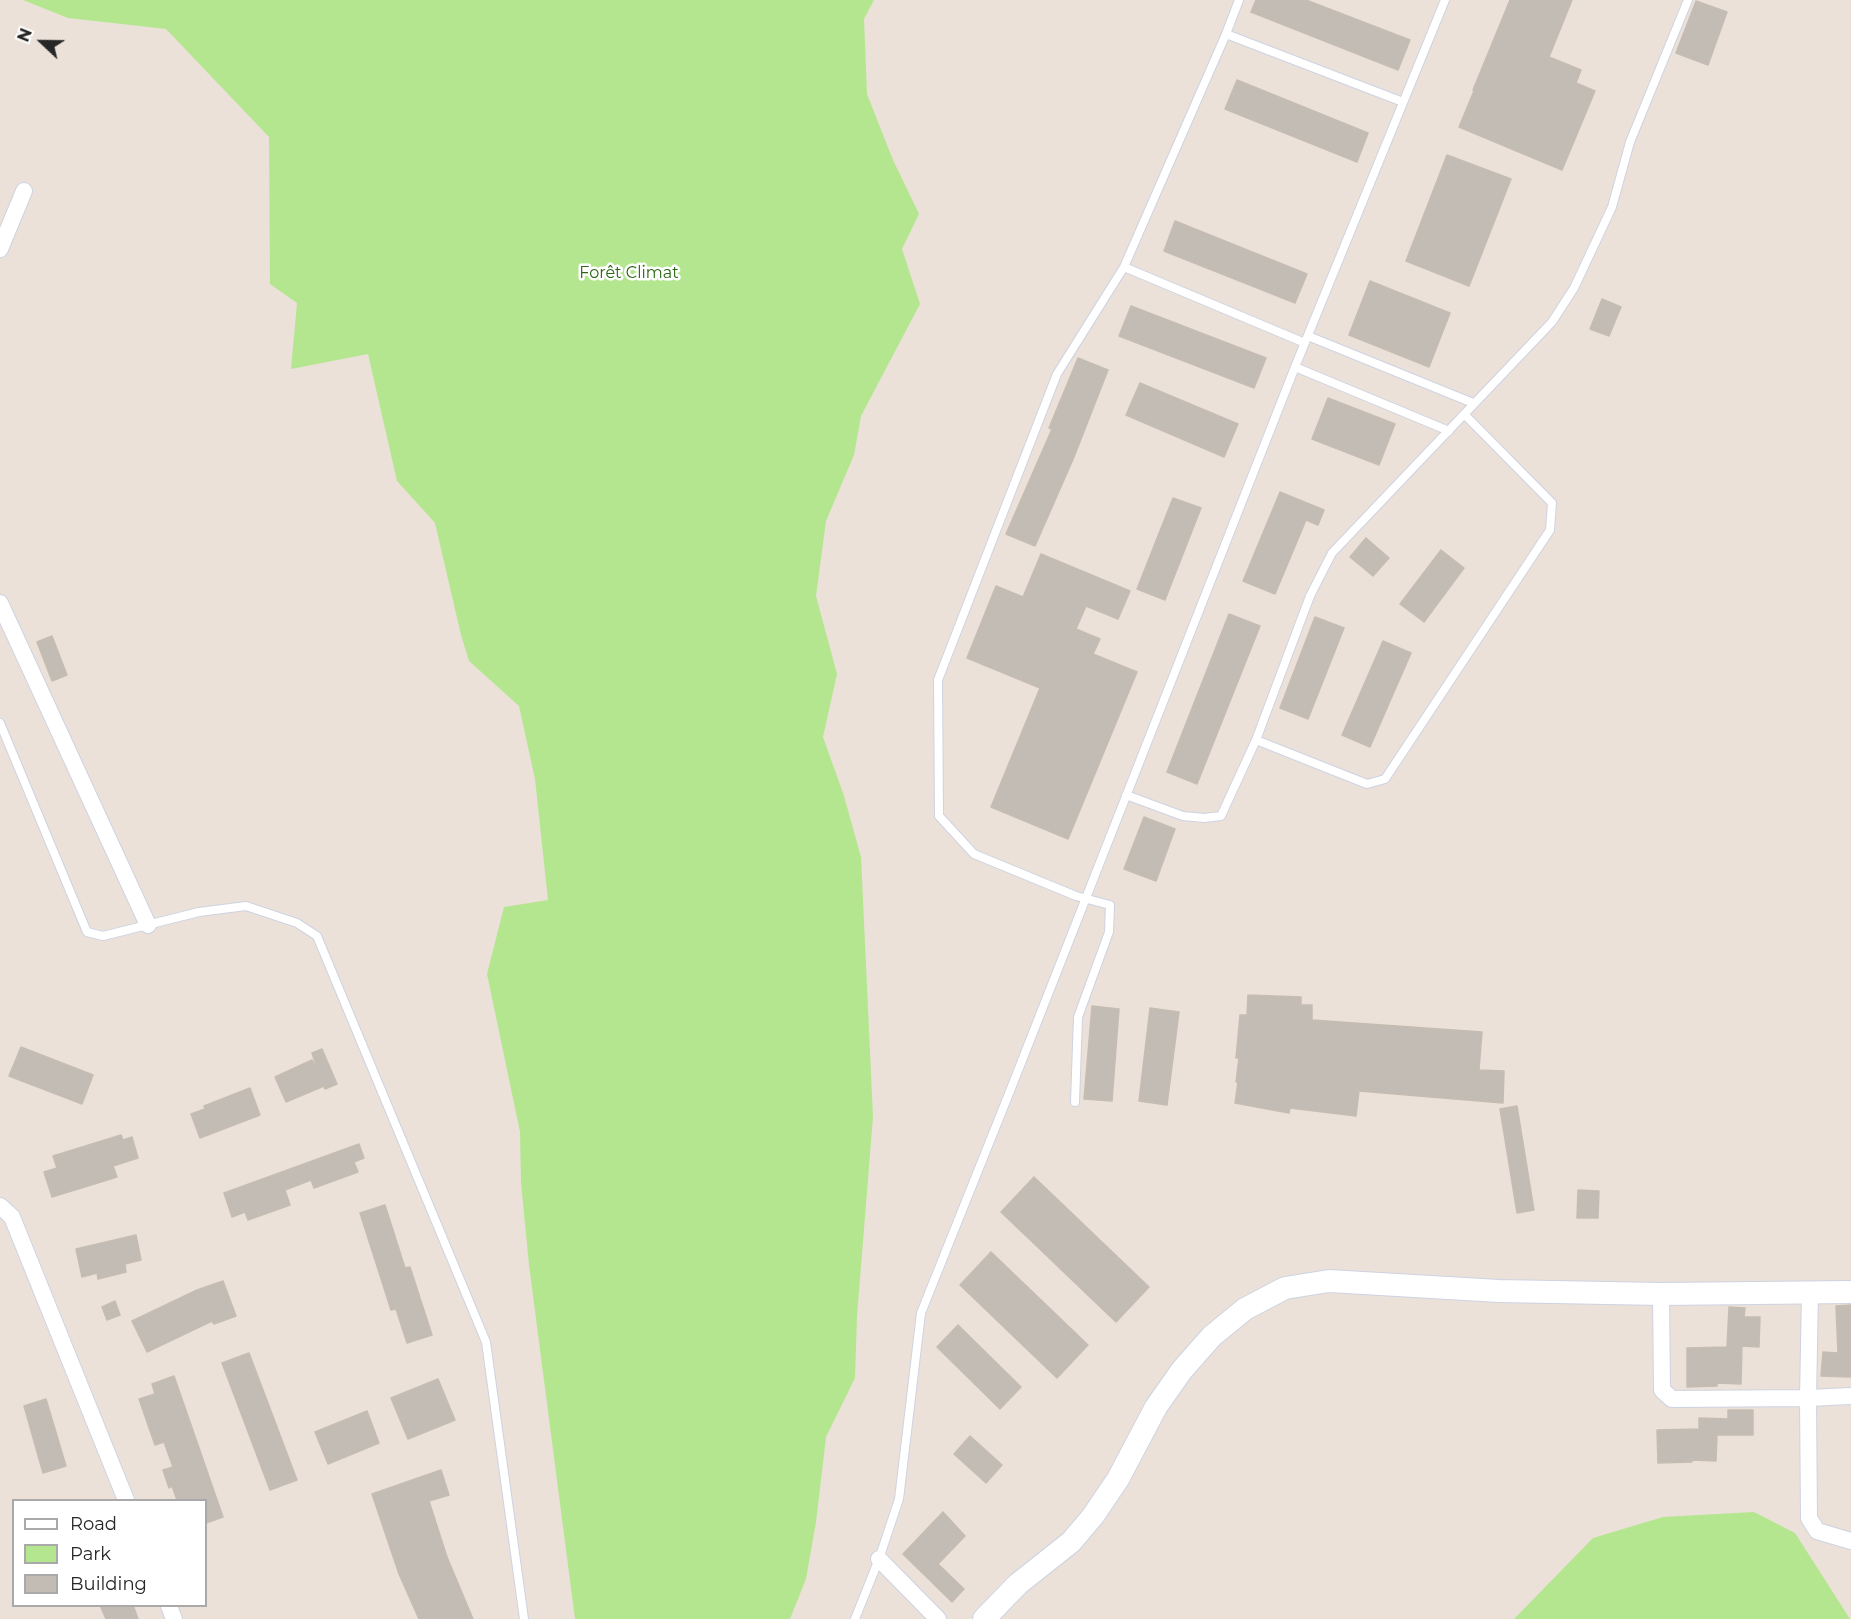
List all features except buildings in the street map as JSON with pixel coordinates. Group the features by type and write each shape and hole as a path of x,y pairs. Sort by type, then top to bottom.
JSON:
{"main road":[{"path":"984,1619 1018,1584 1071,1542 1093,1516 1118,1479 1156,1407 1182,1370 1212,1336 1245,1309 1286,1288 1329,1281 1499,1291 1660,1294 1851,1292"}],"street":[{"path":"0,249 24,191"},
{"path":"0,603 148,925"},
{"path":"0,1206 12,1217 126,1499"},
{"path":"1810,1293 1809,1518 1817,1531 1851,1541"},
{"path":"1660,1294 1662,1390 1672,1398 1851,1396"},
{"path":"879,1559 938,1619"}],"lane":[{"path":"1075,1102 1078,1017 1109,932 1110,905 1086,898 974,854 939,816 938,680 1057,374 1124,267 1239,0"},
{"path":"855,1619 879,1559 899,1499 921,1313 1295,367 1445,0"},
{"path":"1126,795 1183,816 1204,818 1221,816 1256,740 1310,596 1332,553 1552,322 1574,288 1612,207 1630,142 1688,0"},
{"path":"1226,34 1403,102"},
{"path":"1124,267 1473,403"},
{"path":"1295,367 1449,431"},
{"path":"1256,740 1367,784 1385,779 1550,530 1552,503 1465,415"},
{"path":"0,723 87,932 103,936 199,912 246,906 297,923 317,936 486,1342 524,1619"}],"green space":[{"name":"Forêt Climat","path":"23,0 874,0 864,19 867,94 893,160 919,214 902,249 920,304 861,416 854,455 826,521 816,596 837,674 823,737 844,796 861,857 873,1117 857,1316 855,1378 826,1437 816,1522 806,1579 790,1619 575,1619 529,1265 521,1183 520,1132 487,974 504,907 548,900 535,779 519,706 469,661 435,523 397,481 368,354 291,369 297,303 270,284 269,137 166,29 68,18"},
{"path":"1754,1512 1795,1533 1850,1619 1514,1619 1593,1538 1663,1517"}]}
